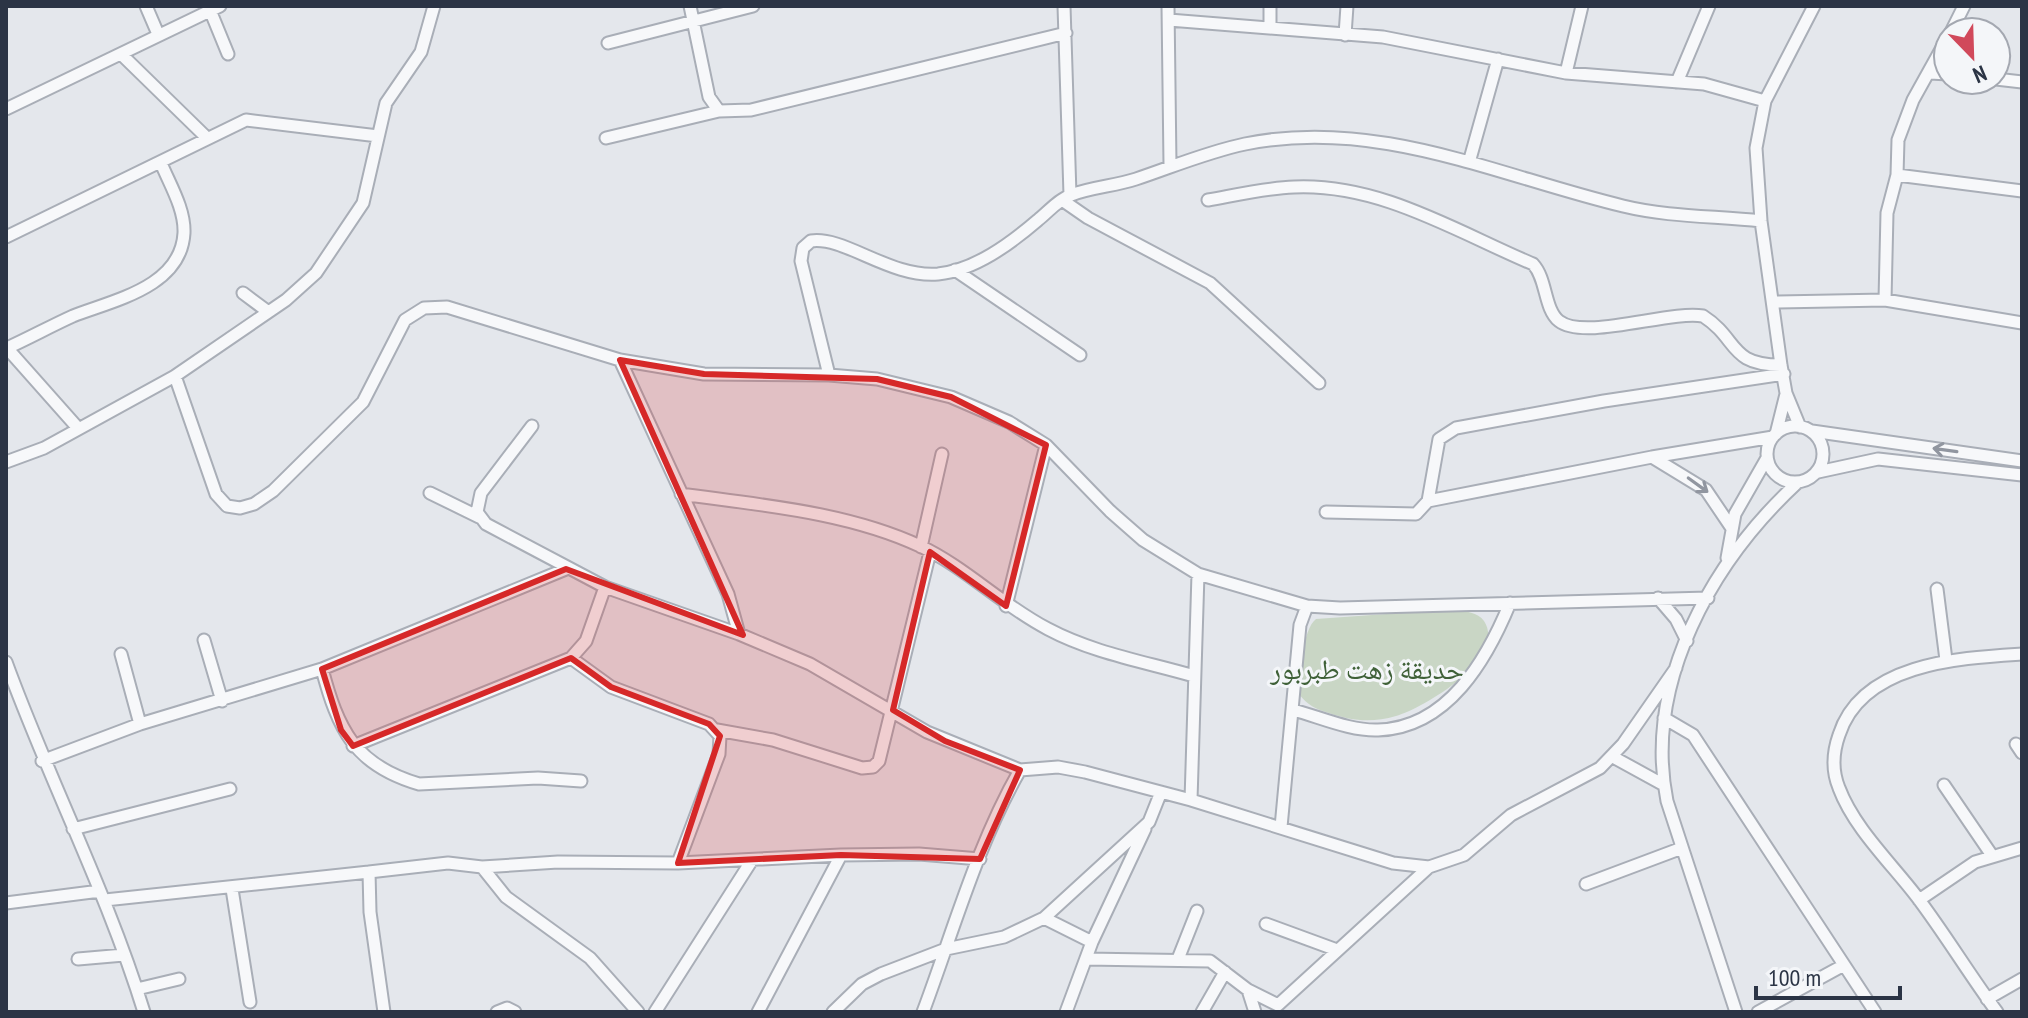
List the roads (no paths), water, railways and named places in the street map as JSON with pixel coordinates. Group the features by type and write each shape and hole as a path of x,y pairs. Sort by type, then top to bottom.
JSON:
{"street":[{"path":"146,6 158,34"},
{"path":"6,462 44,448 77,427 175,376 316,273 363,203 391,93 429,34 434,6"},
{"path":"690,6 709,97 719,111"},
{"path":"608,43 753,6"},
{"path":"1064,6 1066,197 1088,218 1210,283 1319,383"},
{"path":"1168,6 1170,165"},
{"path":"1270,6 1270,27"},
{"path":"1345,35 1347,6"},
{"path":"1566,73 1582,6"},
{"path":"1677,82 1709,6"},
{"path":"1814,6 1765,101 1756,148 1761,221 1786,393 1806,429 1823,450 1818,472"},
{"path":"6,109 215,8 228,54"},
{"path":"1169,20 1383,37 1566,73 1718,86 1765,101"},
{"path":"606,138 719,111 751,110 1066,33"},
{"path":"121,54 206,137"},
{"path":"1470,159 1498,59"},
{"path":"1885,300 1887,213 1897,175 1898,140 1904,118 1932,69"},
{"path":"6,237 246,120 267,120 378,136"},
{"path":"829,375 801,261 805,245 823,241 898,270 939,274 955,270 1012,241 1066,197 1127,182 1170,165 1243,144 1298,137 1372,142 1470,159 1624,206 1687,216 1761,221"},
{"path":"77,427 6,348 72,317 124,298 165,275 177,258 184,234 182,215 161,163"},
{"path":"1897,175 2022,191"},
{"path":"1208,200 1291,187 1328,189 1381,199 1440,220 1509,256 1533,264 1554,315 1566,325 1634,324 1703,316 1742,357 1782,369"},
{"path":"955,270 1080,355"},
{"path":"243,293 267,311"},
{"path":"1774,302 1885,300 2022,323"},
{"path":"175,376 216,494 227,506 240,508 273,491 353,412 378,376 405,320 424,308 447,307 620,360 704,374 829,375 877,379 951,397 1009,422 1046,445 1143,540 1198,574 1307,606 1340,608 1708,598"},
{"path":"620,360 728,594 739,634"},
{"path":"1326,512 1407,517 1416,514 1428,501 1436,446 1449,430 1782,369"},
{"path":"1727,558 1731,527 1767,458 1786,393"},
{"path":"479,517 476,505 481,493 532,426"},
{"path":"1428,501 1806,429 2022,461"},
{"path":"1006,606 1046,445"},
{"path":"571,658 611,687 717,730 773,740 862,768 873,767 879,761 893,710 942,454"},
{"path":"1652,457 1706,490 1731,527"},
{"path":"1767,458 1775,474 1797,483"},
{"path":"1736,1012 1664,785 1664,718 1676,668 1727,558 1769,509 1797,483 1818,472 1878,459 2022,475"},
{"path":"430,493 479,517 513,541 566,569 605,587 739,634 810,664 945,741 1020,770 1058,767 1191,800 1393,863 1429,867"},
{"path":"681,494 794,511 881,532 926,549 1006,606 1075,642 1194,676"},
{"path":"42,761 140,724 322,669 566,569"},
{"path":"1191,800 1198,574"},
{"path":"353,746 571,658 586,641 605,587"},
{"path":"1937,589 1946,660"},
{"path":"1658,598 1676,619 1687,641"},
{"path":"1293,710 1377,730 1392,728 1431,711 1478,670 1510,603"},
{"path":"1281,827 1300,625 1307,606"},
{"path":"204,640 222,701"},
{"path":"121,654 140,724"},
{"path":"1997,1012 1919,900 1847,805 1835,775 1834,752 1844,721 1864,696 1884,683 1946,660 2022,654"},
{"path":"6,662 42,761 102,895 144,1012"},
{"path":"1086,959 1210,961 1248,990 1278,1005 1429,867 1464,855 1511,815 1588,777 1613,757 1676,668"},
{"path":"322,669 341,730 353,746 403,779 419,784 538,778 581,781"},
{"path":"1664,718 1693,735 1875,1012"},
{"path":"678,863 719,754 722,742 717,730"},
{"path":"1613,757 1664,785"},
{"path":"923,1012 980,859 1006,795 1020,770"},
{"path":"1944,785 1991,854"},
{"path":"73,829 230,789"},
{"path":"1066,1012 1092,942 1161,792"},
{"path":"833,1012 862,984 946,949 1004,937 1044,918 1149,822"},
{"path":"1586,884 1682,848"},
{"path":"1919,900 1948,878 1991,854 2022,848"},
{"path":"6,903 232,889 448,863 482,867 558,862 678,863 919,854 980,859"},
{"path":"758,1012 841,855"},
{"path":"655,1012 752,860"},
{"path":"482,867 506,897 590,958 638,1012"},
{"path":"369,872 370,912 384,1012"},
{"path":"232,889 250,1002"},
{"path":"1178,959 1197,911"},
{"path":"1044,918 1092,942"},
{"path":"1266,924 1337,950"},
{"path":"78,959 124,955"},
{"path":"1758,1012 1844,965"},
{"path":"1202,1012 1225,972"},
{"path":"137,989 179,979"},
{"path":"1987,999 2022,979"},
{"path":"1248,990 1255,1012"},
{"path":"497,1012 507,1008 515,1012"}],"park label":[{"name":"حديقة زهت طبربور","path":"1367,668"}]}
